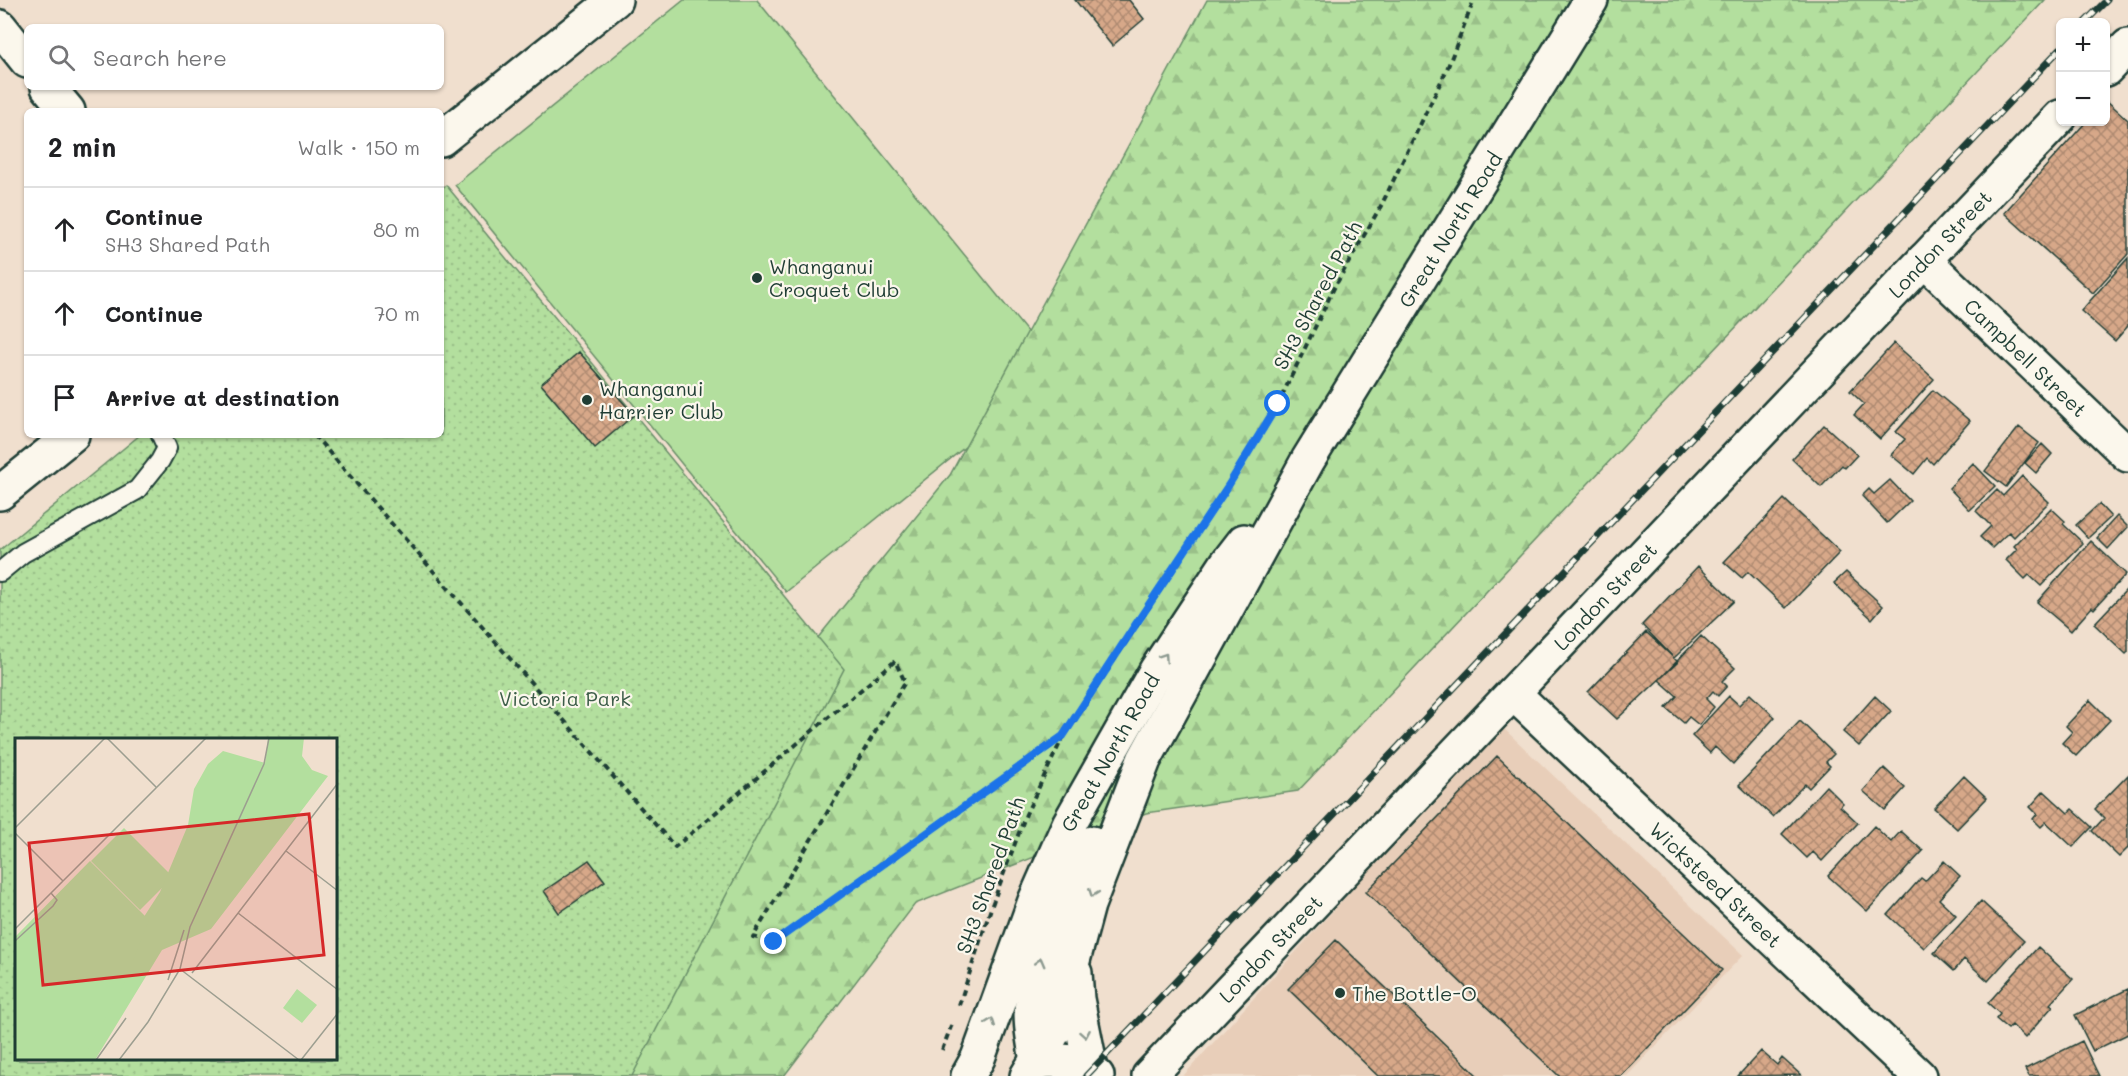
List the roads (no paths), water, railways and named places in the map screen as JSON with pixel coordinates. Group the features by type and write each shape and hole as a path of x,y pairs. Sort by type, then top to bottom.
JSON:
{"main road":[{"path":"444,137 615,0"},
{"name":"Great North Road","path":"1036,1071 1054,1031 1088,905 1144,760 1308,460 1591,0"},
{"path":"0,27 24,57"},
{"path":"2110,65 2128,46"},
{"path":"50,90 66,108"},
{"name":"London Street","path":"1149,1076 2056,122"},
{"name":"Campbell Street","path":"1923,260 2128,455"},
{"path":"0,493 68,438"},
{"name":"Great North Road","path":"968,1076 978,1058 1035,901 1070,824 1157,669 1227,562 1308,460"},
{"name":"Wicksteed Street","path":"1513,693 1919,1076"},
{"path":"1094,1073 1069,1062 1036,1071 1031,1004 1045,945 1083,858 1144,760"},
{"path":"1074,956 1077,999 1094,1073"}],"lane":[{"path":"0,572 23,553 136,490 160,461 167,448 162,438"}],"railway":[{"path":"2089,18 2107,0"},
{"path":"1086,1076 2056,53"}],"place":[{"name":"Whanganui Croquet Club","path":"757,278"},
{"name":"Whanganui Harrier Club","path":"587,400"},
{"name":"The Bottle-O","path":"1340,993"}],"park label":[{"name":"Victoria Park","path":"565,698"}]}
